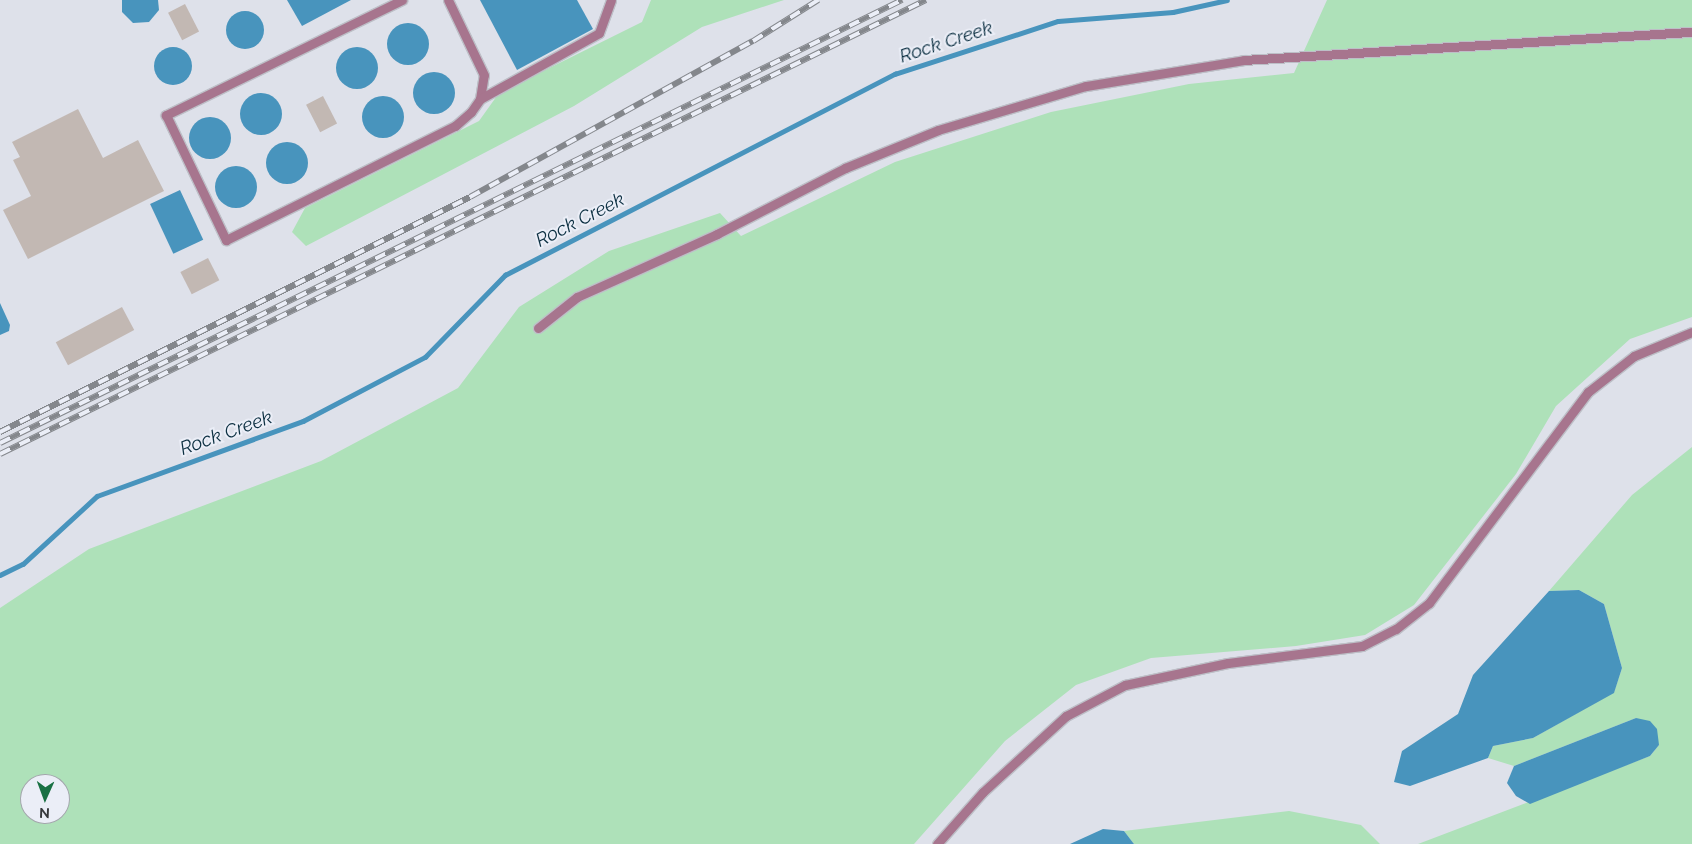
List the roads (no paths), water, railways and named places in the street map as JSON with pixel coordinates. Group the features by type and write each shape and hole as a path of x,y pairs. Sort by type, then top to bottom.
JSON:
{"lane":[{"path":"402,0 166,116 226,240 456,126 480,99 599,33 611,0"},
{"path":"448,0 484,75 480,99"},
{"path":"538,328 577,297 717,234 845,168 938,130 1086,86 1244,60 1692,32"},
{"path":"937,844 983,792 1066,716 1125,685 1228,663 1362,646 1396,629 1429,603 1588,392 1634,356 1692,332"}],"water":[{"path":"122,0 158,0 159,10 149,22 133,23 122,12"},
{"path":"287,0 351,0 302,26"},
{"path":"480,0 577,0 593,29 517,70"},
{"path":"245,11 258,17 264,30 258,43 245,49 232,43 226,30 232,17"},
{"path":"408,23 423,29 429,44 423,59 408,65 393,59 387,44 393,29"},
{"path":"173,47 186,53 192,66 186,79 173,85 160,79 154,66 160,53"},
{"path":"357,47 372,53 378,68 372,83 357,89 342,83 336,68 342,53"},
{"path":"434,72 449,78 455,93 449,108 434,114 419,108 413,93 419,78"},
{"path":"261,93 276,99 282,114 276,129 261,135 246,129 240,114 246,99"},
{"path":"383,96 398,102 404,117 398,132 383,138 368,132 362,117 368,102"},
{"path":"210,117 225,123 231,138 225,153 210,159 195,153 189,138 195,123"},
{"path":"287,142 302,148 308,163 302,178 287,184 272,178 266,163 272,148"},
{"path":"236,166 251,172 257,187 251,202 236,208 221,202 215,187 221,172"},
{"path":"180,190 203,240 173,254 150,204"},
{"path":"0,303 10,325 9,331 0,335"},
{"path":"1579,590 1604,604 1622,668 1614,693 1533,738 1493,746 1488,758 1410,786 1394,782 1402,751 1458,714 1473,675 1549,591"},
{"path":"1636,718 1650,721 1657,729 1659,745 1650,756 1530,804 1516,796 1507,783 1514,766"},
{"path":"1103,829 1124,831 1134,844 1070,844"}],"waterway":[{"name":"Rock Creek","path":"0,575 23,564 97,496 303,421 425,357 505,275 895,74 1058,21 1173,12 1227,0"}],"railway":[{"path":"0,432 470,197 753,41 818,0"},
{"path":"0,443 902,0"},
{"path":"0,454 926,0"}]}
